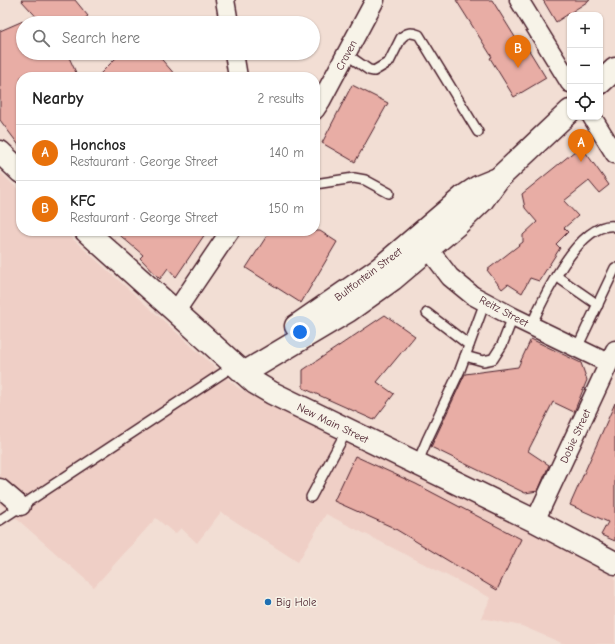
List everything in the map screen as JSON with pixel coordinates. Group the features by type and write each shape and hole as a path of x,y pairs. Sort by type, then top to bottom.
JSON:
{"street":[{"path":"225,0 228,16"},
{"name":"Craven","path":"320,101 375,0"},
{"path":"519,0 567,78"},
{"path":"235,60 237,72"},
{"path":"603,80 615,70"},
{"name":"Bultfontein Street","path":"239,369 380,268 423,242 463,197 478,187 498,179 567,114"},
{"path":"594,120 615,154"},
{"path":"0,152 16,167"},
{"name":"New Main Street","path":"92,236 255,384 535,521 615,563"},
{"path":"176,311 227,236"},
{"name":"Reitz Street","path":"423,242 450,277 472,295 577,348 612,357"},
{"name":"Dobie Street","path":"535,521 612,357"},
{"path":"0,488 21,506"}],"lane":[{"path":"346,54 369,70 374,71 389,62 404,35 412,33 418,35 478,132"},
{"path":"320,183 354,178 365,180 389,193"},
{"path":"531,326 549,286 584,238 596,229 606,225 615,227"},
{"path":"577,348 615,268"},
{"path":"556,276 598,305"},
{"path":"417,464 460,370 485,302"},
{"path":"427,313 469,345"},
{"path":"465,356 483,361 493,359 502,345 513,317"},
{"path":"0,520 239,369"},
{"path":"311,497 347,430"}],"shaded area":[{"path":"0,172 16,187 16,236 70,236 237,387 327,433 510,521 615,577 615,644 564,644 522,626 481,618 491,598 326,514 298,562 221,512 197,543 181,528 175,534 156,518 94,587 0,504"}],"building":[{"path":"21,0 75,0 88,16 36,16"},
{"path":"456,0 492,0 518,42 522,39 546,78 514,97 490,58 492,57"},
{"path":"543,0 590,0 571,12 567,12 567,15 556,22"},
{"path":"16,24 16,60 70,60 76,72 16,72 16,141 0,120 0,31"},
{"path":"114,60 162,60 173,72 102,72"},
{"path":"352,85 388,103 355,162 322,143"},
{"path":"581,146 609,185 599,193 589,181 564,201 578,216 564,228 568,232 556,244 560,248 539,281 530,278 522,293 508,284 502,289 487,270 523,242 523,235 537,222 525,208 522,194"},
{"path":"320,231 337,242 301,303 246,268 267,236 320,236"},
{"path":"121,236 204,236 176,277 168,268 160,279 140,258 143,255"},
{"path":"385,315 415,336 377,382 394,394 374,420 303,388 303,370"},
{"path":"531,339 581,363 587,380 574,412 553,402 528,451 549,465 538,491 525,493 431,447 465,374 518,367"},
{"path":"615,403 615,541 601,535 608,522 570,505"},
{"path":"355,456 416,484 521,539 497,590 392,527 334,501"}],"place":[{"name":"KFC","path":"518,68"},
{"name":"Honchos","path":"581,162"},
{"name":"Big Hole","path":"268,602"}]}
